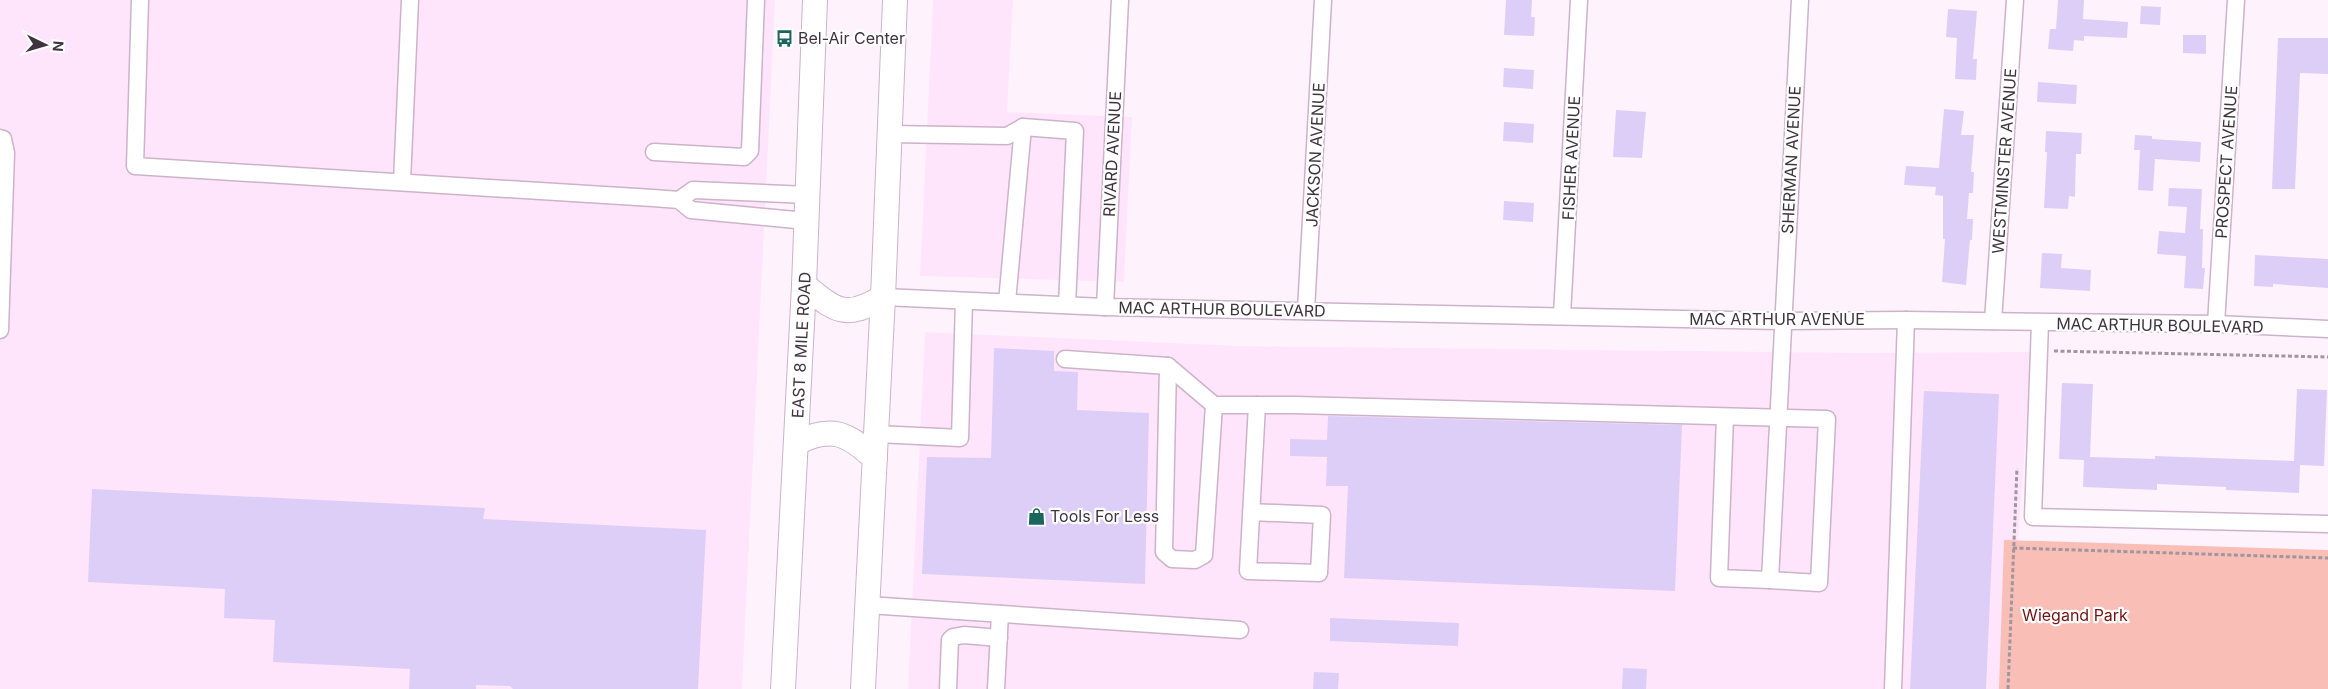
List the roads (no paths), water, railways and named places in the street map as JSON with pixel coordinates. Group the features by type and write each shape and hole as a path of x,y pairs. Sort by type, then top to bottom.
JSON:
{"highway":[{"name":"EAST 8 MILE ROAD","path":"783,689 804,285 815,0"},
{"path":"863,689 877,434 895,0"},
{"path":"804,285 824,301 848,311 858,310 883,297"},
{"path":"796,444 815,435 830,432 850,439 875,459"}],"street":[{"path":"140,0 135,166 598,193 679,200 690,210 806,221"},
{"path":"402,182 410,0"},
{"path":"654,152 744,157 750,151 756,0"},
{"name":"RIVARD AVENUE","path":"1105,307 1120,0"},
{"name":"JACKSON AVENUE","path":"1306,311 1323,0"},
{"name":"FISHER AVENUE","path":"1562,316 1579,0"},
{"name":"SHERMAN AVENUE","path":"1770,580 1800,0"},
{"name":"WESTMINSTER AVENUE","path":"1993,321 2015,0"},
{"name":"PROSPECT AVENUE","path":"2216,324 2236,0"},
{"path":"890,134 1007,136 1023,127 1075,131 1067,305"},
{"path":"1007,302 1023,127"},
{"path":"0,138 3,139 6,153 0,330"},
{"path":"679,200 693,190 808,195"},
{"name":"MAC ARTHUR BOULEVARD","path":"883,297 1105,307 1562,316"},
{"path":"877,434 960,438 964,301"},
{"name":"MAC ARTHUR AVENUE","path":"1562,316 1993,321"},
{"path":"1893,689 1906,320"},
{"name":"MAC ARTHUR BOULEVARD","path":"1993,321 2216,324 2328,329"},
{"path":"2040,322 2033,517 2328,524"},
{"path":"1065,359 1168,366 1214,405 1828,419 1820,583 1719,578 1726,417"},
{"path":"1168,366 1164,552 1172,559 1195,560 1204,555 1214,405"},
{"path":"1251,512 1322,515 1319,574 1248,570 1251,512 1257,405"},
{"path":"868,605 1240,630"},
{"path":"996,689 1000,614"},
{"path":"948,689 950,640 953,637 964,635 999,638"}],"place":[{"name":"Bel-Air Center","path":"784,38"},
{"name":"Tools For Less","path":"1036,516"}],"park label":[{"name":"Wiegand Park","path":"2075,615"}]}
